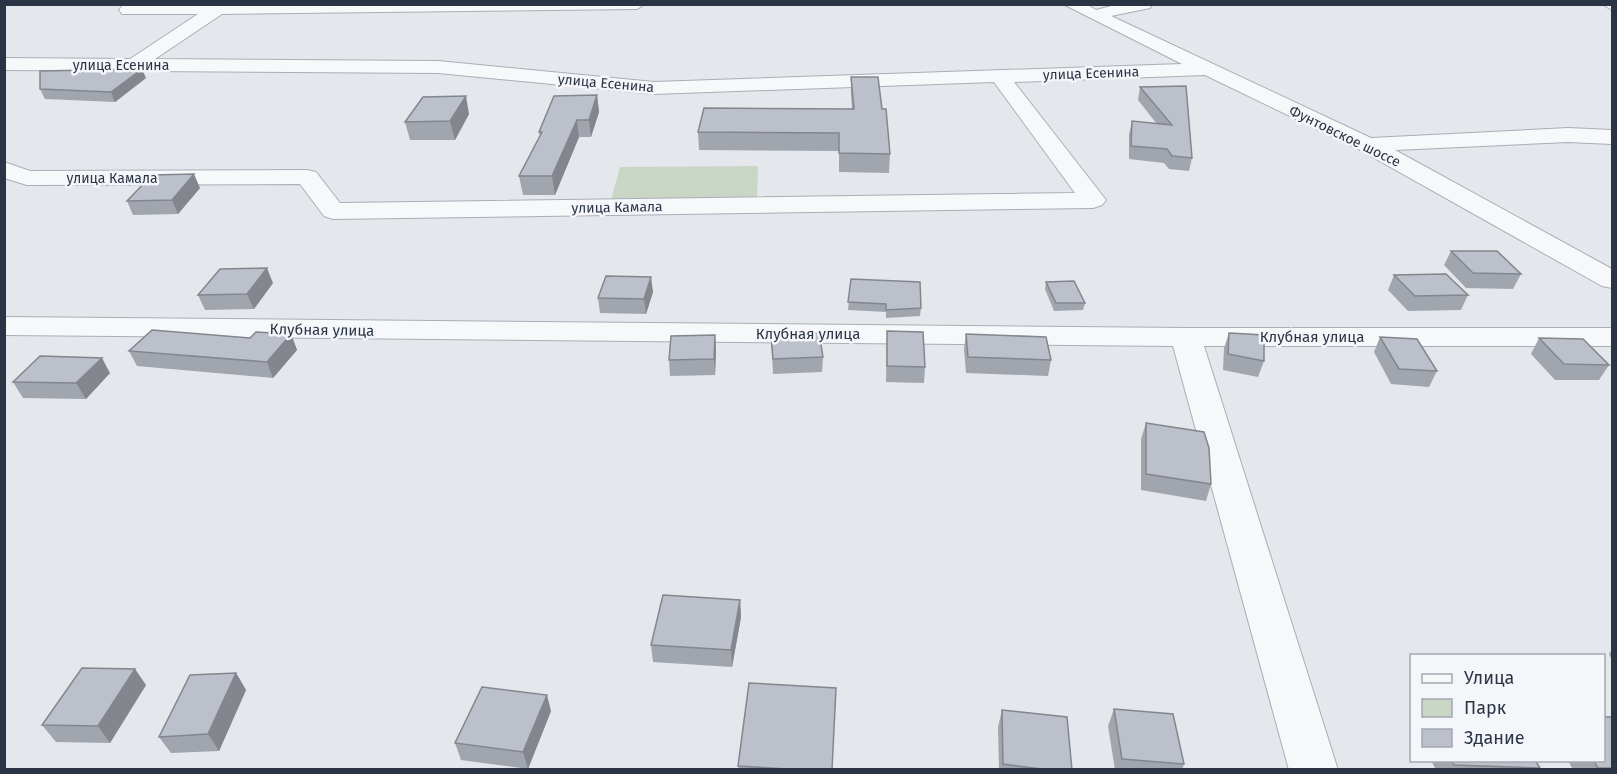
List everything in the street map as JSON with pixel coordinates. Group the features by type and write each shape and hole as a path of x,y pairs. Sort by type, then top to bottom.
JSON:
{"street":[{"path":"128,10 637,4"},
{"name":"Фунтовское шоссе","path":"1071,4 1368,145 1612,280"},
{"path":"1095,15 1144,4"},
{"path":"134,65 218,9"},
{"name":"улица Есенина","path":"4,64 438,67 654,88 1207,69"},
{"name":"улица Камала","path":"4,169 27,178 307,177 333,211 1093,200 999,76"},
{"path":"1368,145 1569,135 1612,137"},
{"name":"Клубная улица","path":"4,326 1186,337 1612,337"},
{"path":"1186,337 1314,770"}],"green space":[{"path":"758,166 757,198 611,200 620,167"}],"building":[{"path":"142,69 111,92 40,89 40,71"},
{"path":"851,77 878,77 882,109 886,109 890,154 839,153 839,133 698,132 704,108 854,109"},
{"path":"1186,86 1192,158 1172,156 1167,149 1131,146 1132,121 1172,125 1140,87"},
{"path":"597,95 589,120 577,120 552,176 519,176 542,132 539,132 554,96"},
{"path":"466,96 450,121 405,122 423,97"},
{"path":"194,174 172,200 127,201 152,175"},
{"path":"1451,251 1497,251 1521,274 1473,273"},
{"path":"267,268 247,294 198,295 220,269"},
{"path":"1446,274 1468,295 1415,296 1394,275"},
{"path":"606,276 651,277 644,299 598,298"},
{"path":"851,279 920,282 921,308 886,310 886,304 848,302"},
{"path":"1074,281 1085,303 1056,303 1046,282"},
{"path":"152,330 250,338 256,332 291,334 267,362 129,351"},
{"path":"887,331 923,332 925,367 887,366"},
{"path":"819,333 823,357 773,359 771,335"},
{"path":"1229,333 1264,335 1264,361 1228,354"},
{"path":"966,334 1046,337 1051,360 968,357"},
{"path":"715,335 714,359 669,360 671,336"},
{"path":"1380,337 1417,339 1437,371 1399,369"},
{"path":"1539,338 1583,339 1609,365 1564,364"},
{"path":"40,356 102,358 76,383 13,382"},
{"path":"1146,423 1204,432 1209,448 1211,484 1146,474"},
{"path":"663,595 740,600 731,650 651,645"},
{"path":"82,668 135,669 98,726 42,725"},
{"path":"236,673 208,734 159,737 190,675"},
{"path":"749,683 836,688 832,770 738,766"},
{"path":"482,687 547,695 523,752 455,743"},
{"path":"1114,709 1173,714 1184,764 1122,759"},
{"path":"1002,710 1067,717 1072,770 1049,770 1003,764"},
{"path":"1605,717 1612,717 1612,768 1598,768 1594,762 1605,762"},
{"path":"1453,762 1536,762 1540,768 1454,765"}]}
